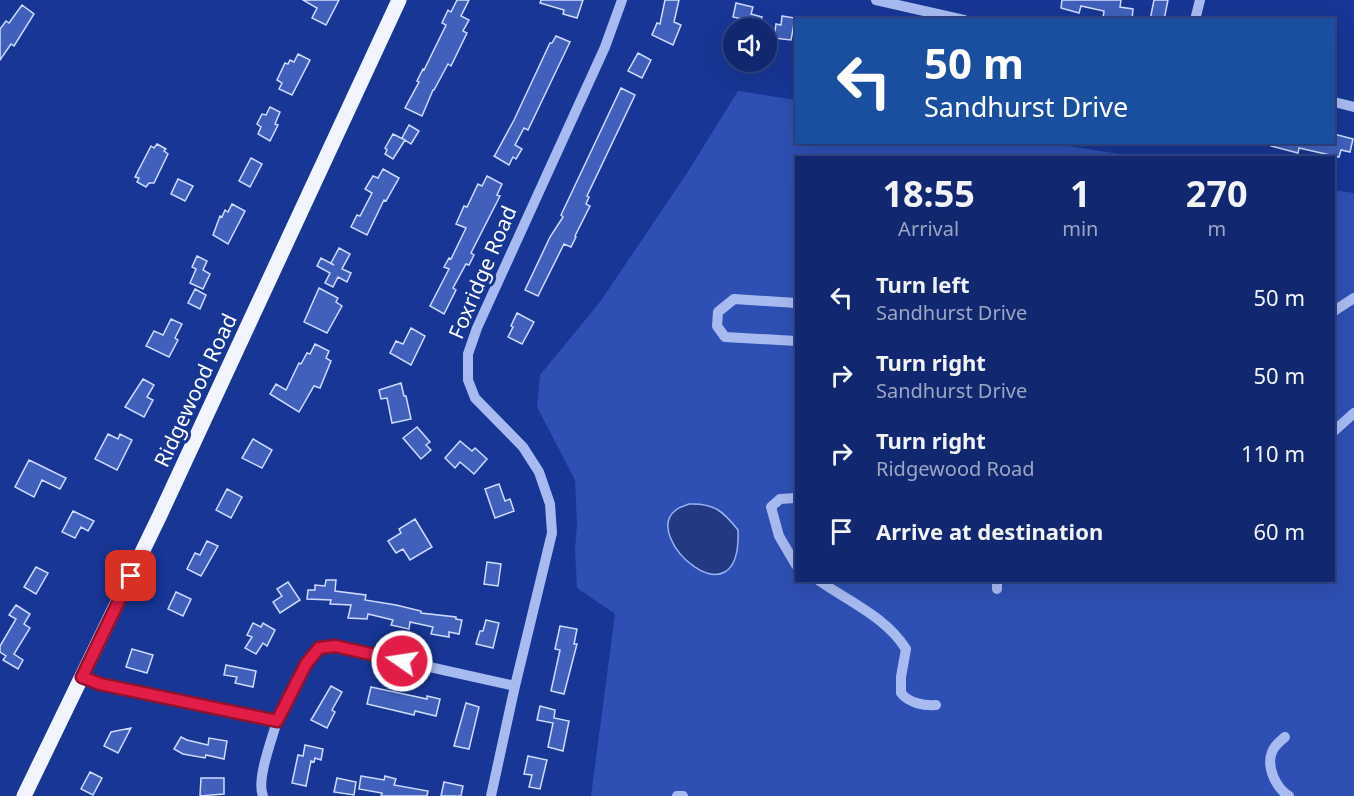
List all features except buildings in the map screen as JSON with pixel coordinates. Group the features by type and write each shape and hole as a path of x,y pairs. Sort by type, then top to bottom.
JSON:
{"main road":[{"name":"Ridgewood Road","path":"24,796 160,514 399,0"}],"street":[{"name":"Foxridge Road","path":"491,796 552,533 550,504 539,472 523,447 475,398 468,380 468,354 477,328 605,46 622,0"},
{"path":"876,0 955,18"},
{"path":"1196,18 1200,0"},
{"path":"1335,102 1354,107"},
{"path":"1335,310 1354,298"},
{"path":"795,303 734,299 718,312 717,326 725,337 795,341"},
{"path":"1335,430 1354,413"},
{"path":"795,498 780,499 771,507 779,536 795,563"},
{"path":"821,582 896,634 906,649 900,693 904,698 916,703 936,705"},
{"path":"263,796 262,776 277,721 306,664 319,648 335,646 515,686"},
{"path":"82,677 100,684 277,721"},
{"path":"1285,737 1271,752 1270,768 1278,785 1289,796"},
{"path":"677,796 683,796"}],"shaded area":[{"path":"738,91 795,100 795,144 1055,144 1133,156 795,156 795,582 1335,582 1335,190 1354,193 1354,796 591,796 615,614 577,588 575,480 537,407 540,375 600,302 687,173"},
{"path":"689,504 712,507 728,518 738,530 735,558 725,572 710,574 695,567 680,554 671,538 668,523 676,510"}],"route":[{"path":"131,576 82,677 100,684 277,721 306,664 319,648 335,646 402,661"}]}
